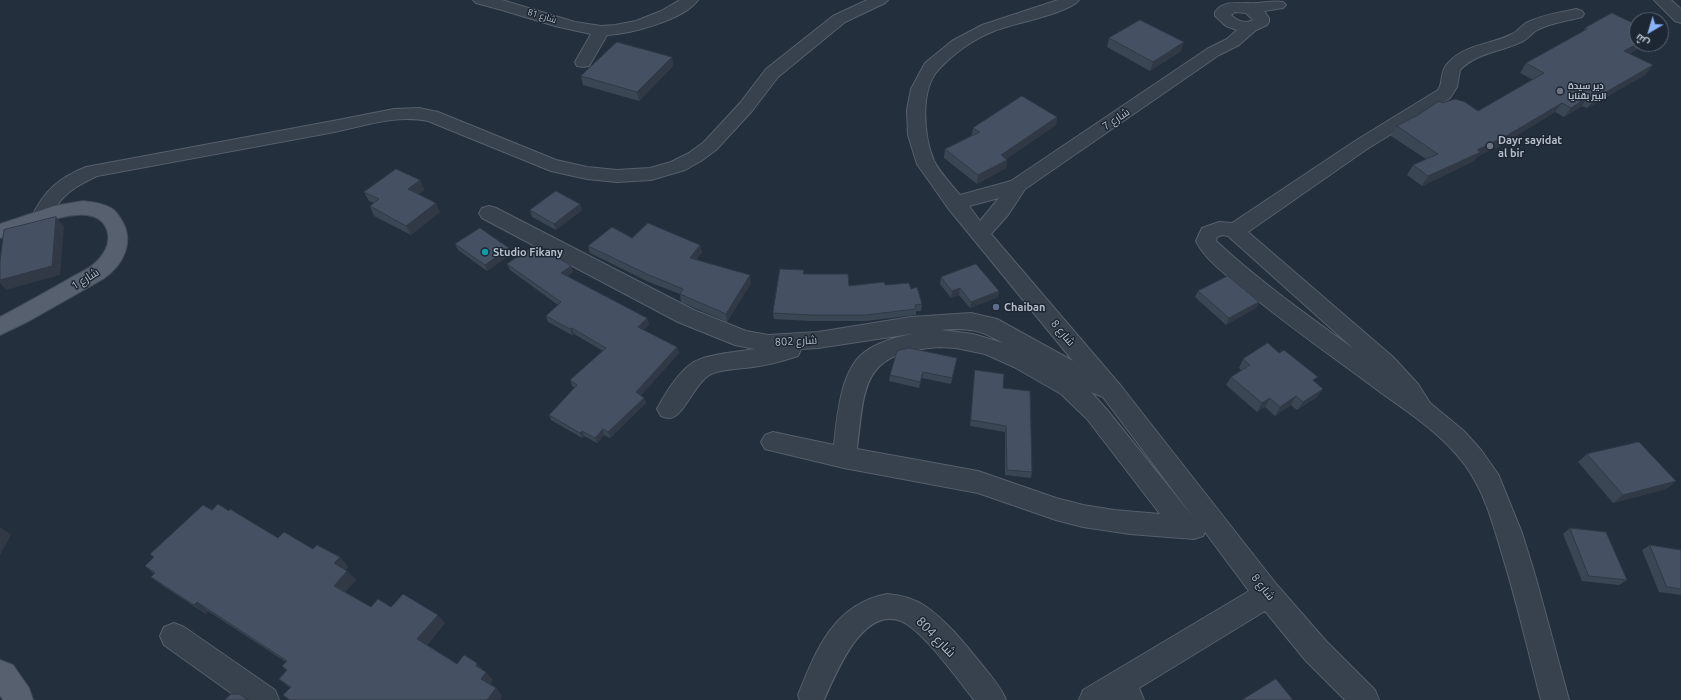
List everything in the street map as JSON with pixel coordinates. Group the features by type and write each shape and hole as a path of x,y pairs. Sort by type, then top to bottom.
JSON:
{"main road":[{"name":"شارع 1","path":"0,231 69,209 92,208 105,213 115,226 119,235 117,249 102,269 73,287 0,327"},
{"path":"0,674 3,675 19,700"}],"street":[{"name":"شارع 81","path":"481,0 502,4 569,25 602,30 631,28 656,20 690,0"},
{"path":"42,217 45,207 62,186 73,179 93,171 340,126 400,112 419,112 432,116 551,165 587,173 617,176 651,174 678,166 695,157 710,146 746,107 772,73 839,19 880,0"},
{"name":"شارع 8","path":"1071,0 1052,8 988,28 958,44 931,67 920,89 916,110 917,135 926,164 980,234 1113,393 1268,594 1316,651 1365,700"},
{"path":"1662,0 1681,18"},
{"path":"1213,52 1240,11 1272,12 1281,3"},
{"name":"شارع 7","path":"1018,186 1213,52 1233,42 1240,11"},
{"path":"1235,231 1361,145 1444,94 1449,90 1449,75 1456,64 1469,56 1496,44 1520,37 1526,30 1544,22 1576,14"},
{"path":"583,62 602,30"},
{"path":"955,203 1018,186"},
{"path":"980,234 1002,210 1018,186"},
{"name":"شارع 802","path":"489,213 643,294 716,329 743,339 768,343 818,340 911,325 971,321 990,325 1113,393"},
{"path":"1421,409 1417,399 1403,381 1385,363 1235,231 1228,228 1218,228 1209,233 1206,241 1219,256 1275,303 1421,409 1456,438 1473,457 1489,481 1509,533 1522,575 1555,700"},
{"path":"844,458 854,389 865,367 876,356 891,348 912,342 963,339 978,342 1001,350 1026,362 1049,374 1078,394 1089,404 1185,527"},
{"path":"669,409 689,379 700,369 716,364 775,355 818,340"},
{"path":"773,442 844,458 980,483 1012,492 1067,512 1110,521 1219,530"},
{"path":"1093,700 1124,692 1268,594"},
{"name":"شارع 804","path":"812,694 822,672 848,629 868,613 884,607 899,608 914,614 934,631 992,700"},
{"path":"174,636 266,700"}],"building":[{"path":"1612,13 1629,21 1629,48 1624,51 1653,65 1594,99 1589,96 1571,108 1562,103 1506,136 1477,150 1481,152 1428,176 1413,165 1438,154 1397,126 1418,115 1439,101 1442,103 1455,99 1465,102 1478,111 1544,73 1526,63 1587,29 1585,28"},
{"path":"1140,20 1184,42 1153,62 1109,38"},
{"path":"617,42 672,57 637,92 581,76"},
{"path":"1022,96 1057,117 1001,155 1007,160 978,175 945,149 980,132 973,128"},
{"path":"396,169 420,180 408,189 436,203 406,226 370,206 379,199 364,192"},
{"path":"556,191 580,204 554,224 530,210"},
{"path":"56,217 52,266 0,280 0,261 4,230"},
{"path":"648,223 700,245 690,258 750,275 726,314 680,294 683,289 649,275 588,246 612,227 632,238"},
{"name":"Studio Fikany","path":"480,228 509,248 485,265 455,244"},
{"path":"537,244 571,266 561,273 647,318 638,327 677,347 636,392 644,398 608,432 603,429 595,438 582,431 580,433 549,415 577,385 570,380 606,348 572,328 570,329 546,316 561,302 507,264"},
{"path":"976,264 999,291 971,302 960,288 952,291 941,277"},
{"path":"780,269 804,270 803,274 848,274 849,286 884,282 885,285 909,283 911,289 917,287 922,304 915,305 916,309 866,315 773,313"},
{"path":"1228,276 1259,302 1229,318 1198,291"},
{"path":"1268,343 1279,353 1284,350 1318,377 1313,380 1323,389 1303,402 1296,396 1280,407 1270,398 1262,403 1231,377 1250,365 1243,359"},
{"path":"909,348 957,358 952,378 923,372 920,382 890,375 897,351"},
{"path":"975,370 1004,374 1003,388 1030,391 1032,472 1007,470 1006,426 971,420"},
{"path":"1639,442 1676,481 1623,495 1587,454"},
{"path":"218,504 229,511 230,509 278,538 284,532 313,549 317,545 340,557 334,563 347,571 334,586 371,607 378,599 391,607 403,594 438,615 417,639 457,664 464,655 477,663 476,666 486,672 481,679 496,688 487,700 290,700 283,695 291,687 279,679 287,670 282,666 287,661 197,602 194,605 151,577 155,573 145,566 154,557 150,554 203,505 212,510"},
{"path":"1570,528 1606,532 1627,580 1589,576"},
{"path":"1650,545 1681,550 1681,589 1667,587"},
{"path":"1276,679 1293,700 1242,700"},
{"path":"231,694 240,694 246,699 225,700"}],"place":[{"name":"دير سيدة البير بقنايا","path":"1560,91"},
{"name":"Dayr sayidat al bir","path":"1490,146"},
{"name":"Studio Fikany","path":"485,252"},
{"name":"Chaiban","path":"996,307"}]}
